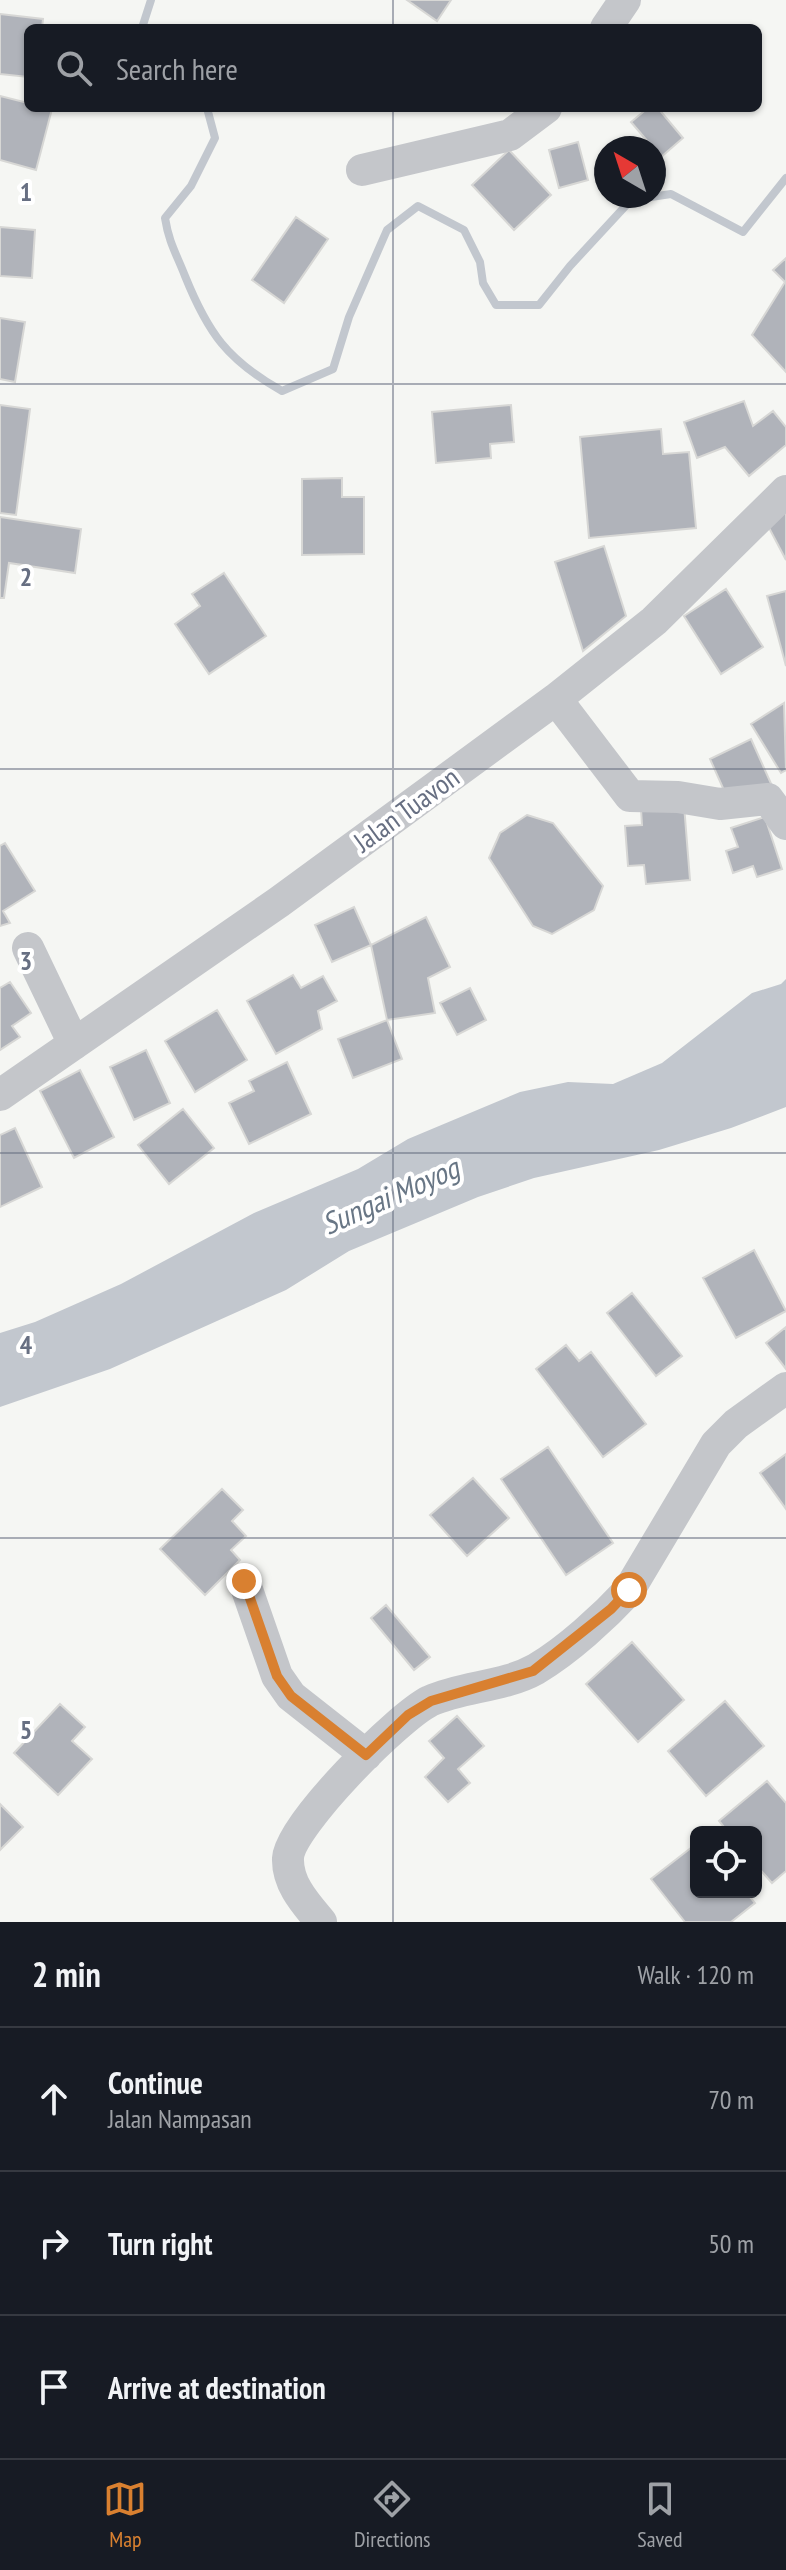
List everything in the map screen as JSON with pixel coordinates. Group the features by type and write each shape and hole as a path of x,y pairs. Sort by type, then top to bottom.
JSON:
{"street":[{"path":"609,24 625,0"},
{"path":"362,170 510,135 541,112"},
{"name":"Jalan Tuavon","path":"0,1095 279,902 556,699 654,621 786,491"},
{"path":"556,699 630,796 678,797 720,804 768,799 786,824"},
{"path":"28,948 74,1044"},
{"path":"321,1922 298,1893 288,1858 295,1837 366,1755 408,1715 431,1701 533,1671 611,1609 629,1590 716,1444 736,1424 786,1388"},
{"path":"244,1581 277,1676 291,1696 366,1755"}],"water":[{"name":"Sungai Moyog","path":"786,979 786,1107 659,1150 534,1178 478,1197 349,1251 286,1290 110,1369 0,1407 0,1333 35,1322 121,1284 254,1213 358,1169 408,1139 520,1092 568,1082 613,1084 662,1063 752,993 781,984"}],"building":[{"path":"407,0 451,0 437,21"},
{"path":"0,14 43,19 42,24 24,24 24,77 0,74"},
{"path":"0,96 24,102 24,112 51,112 36,170 0,160"},
{"path":"643,112 661,112 683,138 666,153 666,136 643,136 631,122"},
{"path":"578,142 588,180 559,188 549,150"},
{"path":"509,150 551,195 514,230 472,185"},
{"path":"296,217 328,239 284,303 252,280"},
{"path":"0,227 35,230 32,278 0,276"},
{"path":"786,258 786,372 752,335 785,282 773,270"},
{"path":"0,318 25,322 15,382 0,379"},
{"path":"744,401 753,426 773,411 786,427 786,445 749,476 725,447 697,458 684,422"},
{"path":"0,405 30,409 16,515 0,513"},
{"path":"511,405 514,442 490,444 491,458 436,463 432,412"},
{"path":"661,429 663,454 689,452 696,528 589,538 580,437"},
{"path":"342,478 342,497 364,497 364,554 302,555 302,479"},
{"path":"786,507 786,560 767,524"},
{"path":"0,517 81,529 75,573 9,563 4,598 0,598"},
{"path":"604,546 626,616 583,651 555,562"},
{"path":"224,573 266,636 209,674 175,624 200,606 192,594"},
{"path":"726,589 763,647 721,674 684,616"},
{"path":"786,591 786,666 767,596"},
{"path":"784,703 786,770 781,773 751,724"},
{"path":"751,739 773,788 727,797 710,759"},
{"path":"684,805 690,880 646,884 644,865 628,866 625,826 642,825 641,809"},
{"path":"527,815 553,823 603,886 594,910 552,934 533,926 489,858 500,833"},
{"path":"765,817 782,869 757,877 753,866 733,873 726,851 738,847 731,828"},
{"path":"5,843 35,891 3,911 10,923 0,926 0,846"},
{"path":"354,907 371,945 332,962 315,925"},
{"path":"426,917 450,967 428,978 435,1013 387,1020 371,945"},
{"path":"293,975 301,988 323,976 337,1001 318,1011 322,1029 276,1054 247,1001"},
{"path":"10,982 31,1013 12,1026 20,1037 0,1050 0,988"},
{"path":"470,988 486,1020 457,1035 440,1003"},
{"path":"217,1010 247,1060 195,1092 165,1041"},
{"path":"387,1020 402,1059 353,1078 338,1039"},
{"path":"146,1050 170,1103 134,1120 110,1067"},
{"path":"287,1062 311,1114 249,1144 229,1103 254,1091 249,1081"},
{"path":"80,1070 114,1137 74,1158 40,1091"},
{"path":"183,1109 214,1148 169,1184 138,1145"},
{"path":"15,1128 42,1187 0,1207 0,1135"},
{"path":"754,1250 786,1311 736,1338 703,1278"},
{"path":"632,1293 682,1356 656,1376 607,1313"},
{"path":"786,1327 786,1369 766,1343"},
{"path":"566,1345 579,1361 591,1352 646,1424 603,1457 536,1369"},
{"path":"548,1447 613,1543 566,1575 501,1479"},
{"path":"786,1454 786,1509 760,1473"},
{"path":"473,1478 509,1518 467,1556 430,1515"},
{"path":"222,1489 243,1510 232,1521 246,1536 231,1550 240,1560 205,1595 160,1549"},
{"path":"386,1605 430,1657 414,1670 371,1618"},
{"path":"632,1642 684,1700 638,1742 586,1684"},
{"path":"725,1701 764,1746 706,1796 668,1751"},
{"path":"60,1704 85,1727 72,1741 92,1759 58,1795 14,1753"},
{"path":"457,1716 484,1746 458,1769 470,1783 448,1802 425,1777 444,1758 429,1741"},
{"path":"767,1781 786,1803 786,1871 772,1883 762,1872 762,1826 723,1826 719,1821"},
{"path":"0,1804 23,1827 0,1850"},
{"path":"690,1849 690,1898 751,1898 755,1903 731,1922 685,1922 651,1879"}],"waterway":[{"path":"143,24 151,0"},
{"path":"208,112 215,138 191,186 165,218 169,234 211,329 233,356 282,391 333,369 349,317 387,230 418,206 464,230 480,262 483,283 496,305 539,305 631,200 671,194 743,232 786,178"}],"route":[{"path":"244,1581 277,1676 291,1696 366,1755 408,1715 431,1701 533,1671 611,1609 629,1590"}]}
